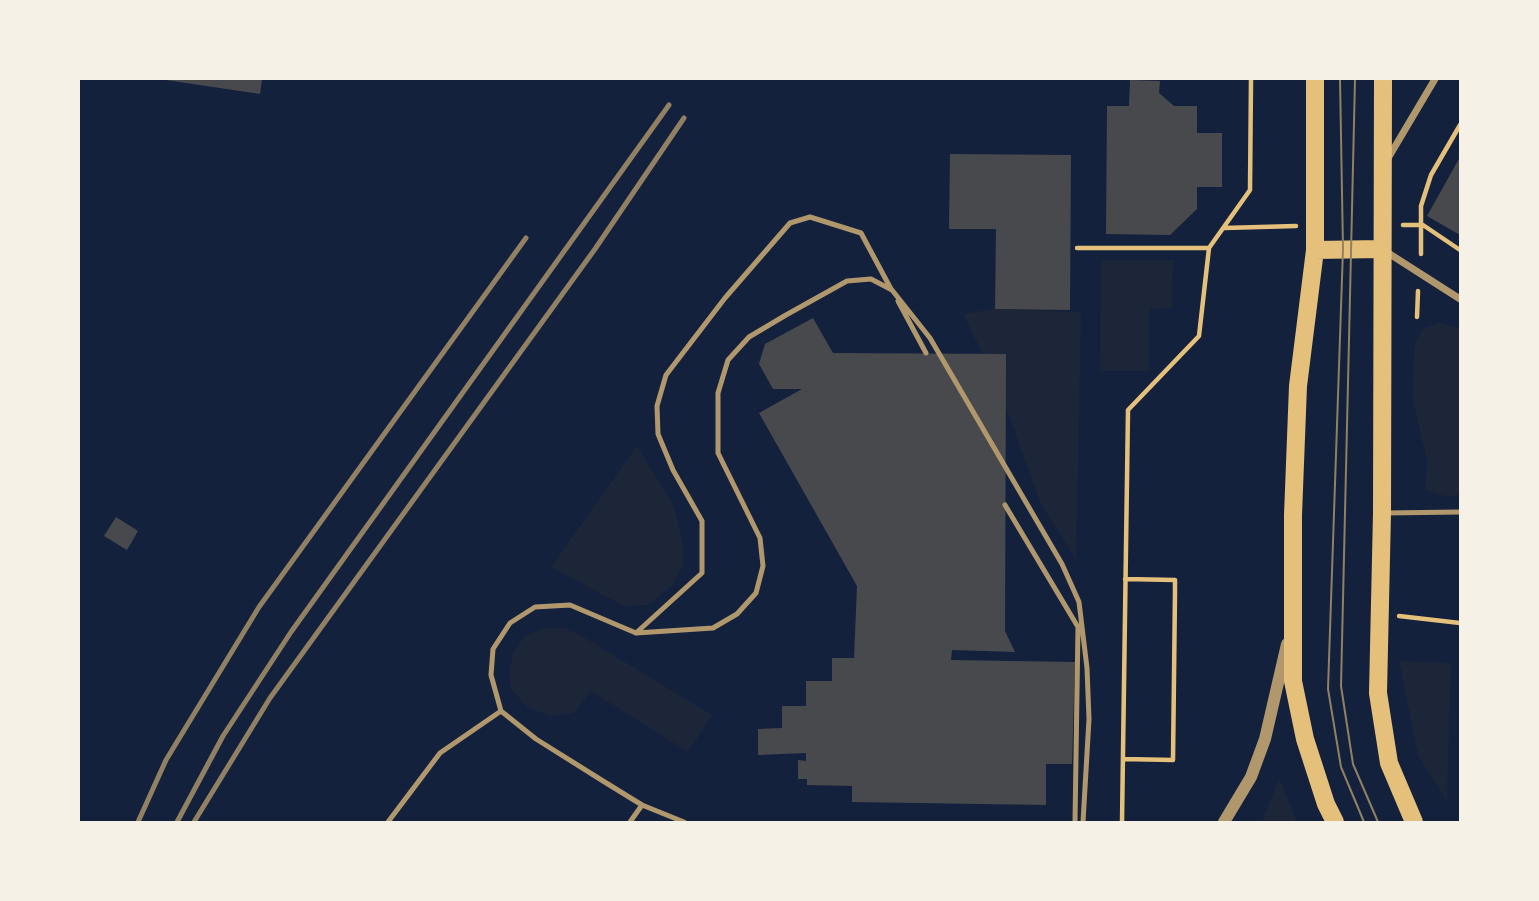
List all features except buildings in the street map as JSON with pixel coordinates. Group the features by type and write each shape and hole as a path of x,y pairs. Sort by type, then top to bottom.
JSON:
{"main road":[{"path":"1315,79 1315,250 1298,386 1293,515 1293,681 1305,739 1326,804 1335,822"},
{"path":"1383,79 1382,513 1378,693 1389,763 1399,794 1414,822"},
{"path":"1315,250 1381,248"}],"street":[{"path":"1382,168 1434,79"},
{"path":"1381,248 1460,299"},
{"path":"1224,822 1251,777 1265,740 1294,613"}],"lane":[{"path":"636,633 702,573 702,521 673,470 658,434 657,406 666,376 724,298 790,223 810,217 861,233 926,353"},
{"path":"684,822 642,805 536,739 501,710 491,675 493,649 510,623 535,607 570,605 636,633 713,628 737,614 756,593 763,566 761,538 718,453 718,393 728,360 750,337 786,315 847,281 871,279 892,290 930,338 1062,564 1079,602 1087,668 1089,719 1083,822"},
{"path":"1005,505 1078,628 1075,822"},
{"path":"1382,513 1460,512"},
{"path":"388,822 440,753 501,710"},
{"path":"630,822 642,805"}],"path":[{"path":"1122,822 1128,410 1199,336 1209,248 1250,190 1251,79"},
{"path":"1460,125 1431,175 1421,206 1423,225 1460,250"},
{"path":"1077,248 1209,248"},
{"path":"1123,759 1173,760 1175,593 1175,580 1125,579"},
{"path":"1413,617 1460,623"}],"shaded area":[{"path":"1101,260 1173,260 1172,308 1149,309 1149,371 1100,371"},
{"path":"995,309 1081,312 1076,560 1040,502 1000,390 963,314"},
{"path":"1440,323 1460,328 1460,494 1448,497 1425,490 1427,461 1413,400 1414,349 1418,337 1424,328"},
{"path":"637,446 674,506 683,545 683,566 672,586 648,605 624,606 551,567"},
{"path":"544,628 564,628 582,636 712,715 688,752 591,691 574,713 552,716 528,708 511,689 509,670 514,651 525,636"},
{"path":"1399,661 1451,663 1447,801 1418,756"},
{"path":"1279,778 1297,822 1262,822"}],"tram line":[{"path":"1340,79 1343,249 1328,689 1341,767 1364,822"},
{"path":"1355,79 1341,686 1353,764 1378,822"}],"railway":[{"path":"177,822 223,736 291,632 669,105"},
{"path":"194,822 270,698 595,249 684,118"},
{"path":"138,822 166,760 259,607 526,238"}]}
